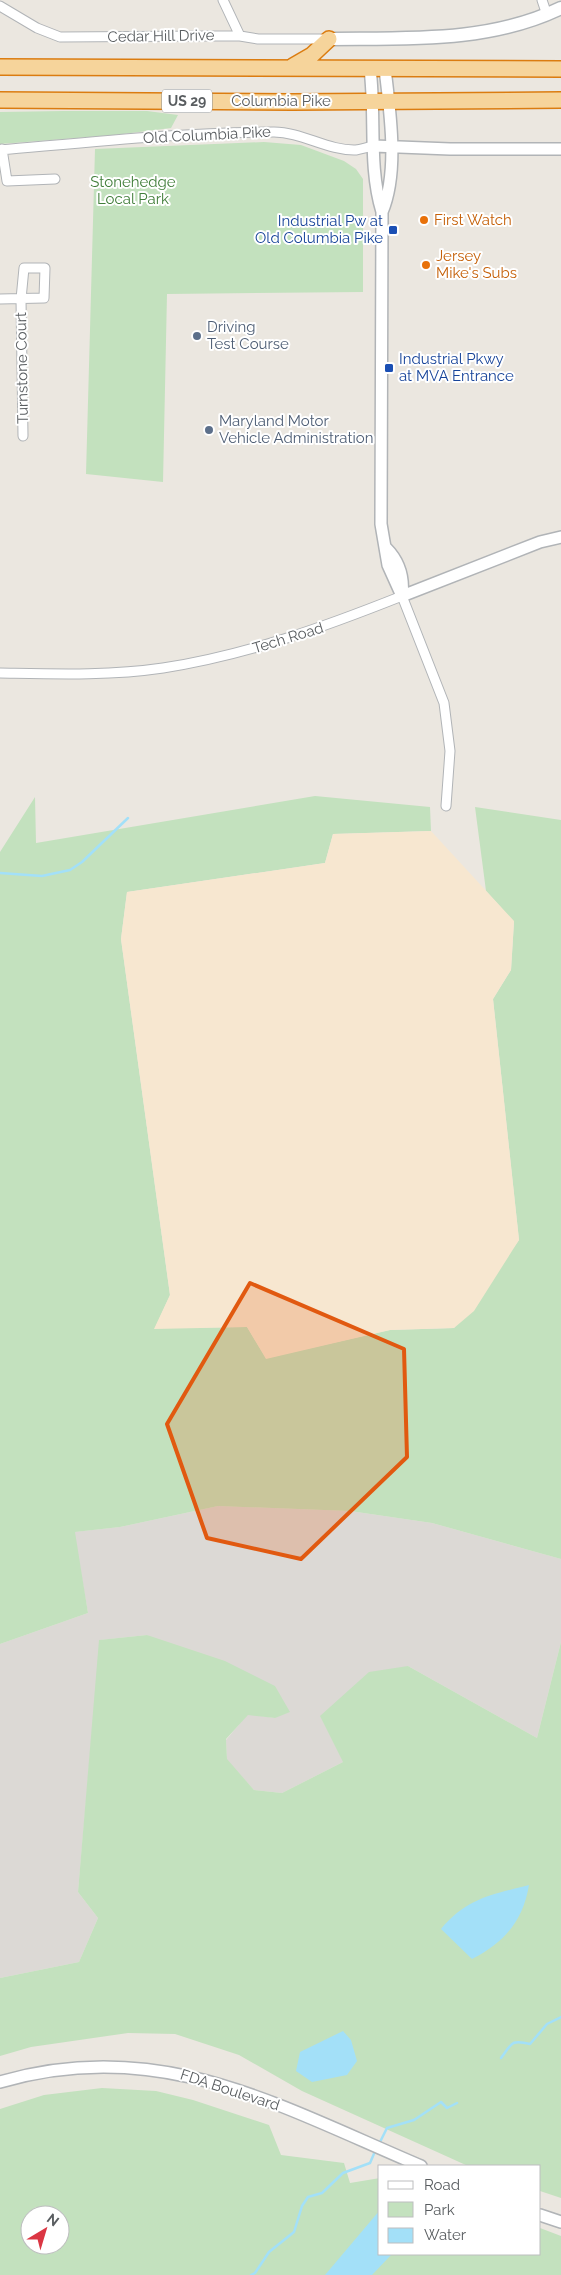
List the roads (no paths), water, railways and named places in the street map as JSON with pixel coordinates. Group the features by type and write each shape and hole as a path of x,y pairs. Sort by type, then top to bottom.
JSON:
{"highway":[{"path":"293,66 312,55 329,39"},
{"path":"0,67 293,66 378,69 561,69"},
{"name":"Columbia Pike","path":"0,100 292,102 561,100"}],"main road":[{"path":"329,39 461,36 516,26 561,8"}],"street":[{"path":"223,0 240,36"},
{"path":"542,0 547,15"},
{"name":"Cedar Hill Drive","path":"0,6 37,28 60,37 240,36 258,39 329,39"},
{"path":"378,69 381,100 390,148 390,186 382,212 381,524 385,547 392,554 404,581 402,596 438,684 446,712 450,751 446,806"},
{"path":"381,100 374,146 375,190 382,212"},
{"name":"Old Columbia Pike","path":"1,150 196,134 277,132 311,139 335,147 356,150 374,146 390,148 561,149"},
{"path":"1,150 7,181 55,179"},
{"name":"Turnstone Court","path":"0,299 21,300 23,436"},
{"name":"Tech Road","path":"0,673 94,674 162,668 223,656 323,627 540,542 561,537"},
{"name":"FDA Boulevard","path":"0,2082 65,2068 136,2068 174,2072 255,2096 419,2165"},
{"path":"541,2214 561,2222"}],"water":[{"path":"529,1885 522,1910 510,1930 494,1946 472,1959 441,1929 460,1910 480,1899"},
{"path":"343,2031 351,2040 357,2061 347,2075 312,2082 296,2071 300,2052"},
{"path":"378,2212 378,2255 391,2255 372,2275 325,2275"}],"waterway":[{"path":"0,873 42,876 70,870 82,862 128,818"},
{"path":"501,2058 512,2044 519,2042 530,2044 547,2024 561,2017"},
{"path":"379,2144 387,2128 414,2120 441,2102 447,2108 457,2103"},
{"path":"251,2275 255,2273 269,2252 294,2232 302,2206 308,2197 322,2193 343,2173 370,2163 376,2149"}],"place":[{"name":"First Watch","path":"424,220"},
{"name":"Industrial Pw at Old Columbia Pike","path":"393,230"},
{"name":"Jersey Mike's Subs","path":"426,265"},
{"name":"Driving Test Course","path":"197,336"},
{"name":"Industrial Pkwy at MVA Entrance","path":"389,368"},
{"name":"Maryland Motor Vehicle Administration","path":"209,430"}],"park label":[{"name":"Stonehedge Local Park","path":"133,190"}]}
